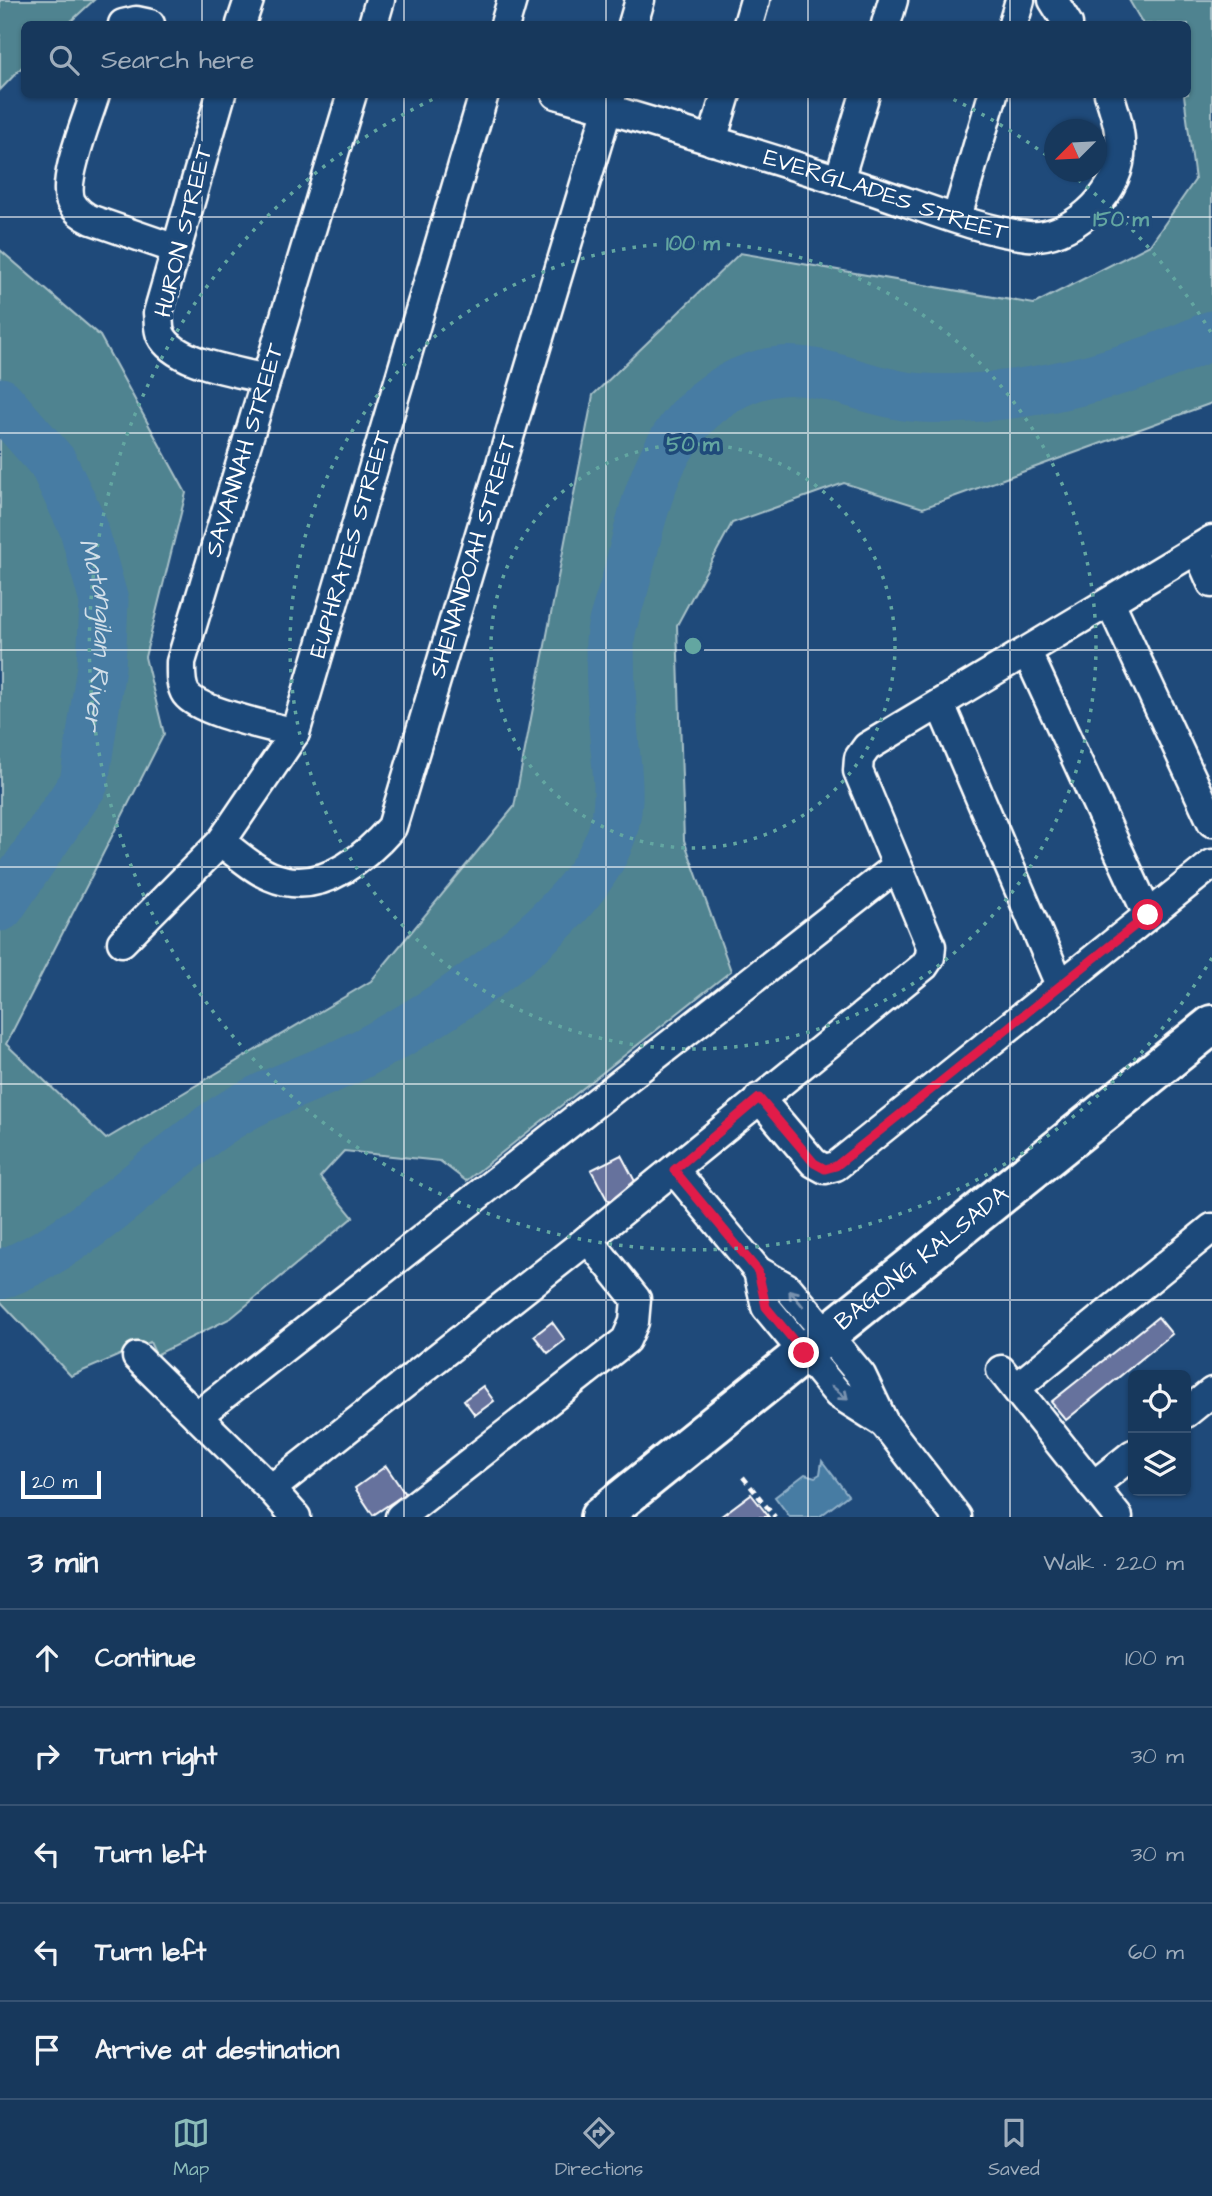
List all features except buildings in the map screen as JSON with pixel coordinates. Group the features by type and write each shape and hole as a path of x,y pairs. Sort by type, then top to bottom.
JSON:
{"street":[{"path":"242,21 249,0"},
{"path":"374,21 380,0"},
{"path":"506,21 512,0"},
{"path":"634,21 640,0"},
{"path":"749,21 755,0"},
{"path":"887,21 893,0"},
{"path":"1014,21 1020,0"},
{"path":"1054,0 1066,21"},
{"path":"94,98 68,184 70,201 79,214 92,220 176,249"},
{"name":"HURON STREET","path":"220,98 158,313 160,334 172,350 191,359 266,379"},
{"name":"SAVANNAH STREET","path":"295,733 201,704 187,695 181,680 181,662 351,98"},
{"name":"EUPHRATES STREET","path":"122,942 220,842 295,733 483,98"},
{"name":"EVERGLADES STREET","path":"583,98 610,102 712,141 1030,237 1057,232 1088,216 1106,191 1121,158 1119,120 1111,98"},
{"path":"712,141 725,98"},
{"path":"839,180 864,98"},
{"path":"957,217 992,98"},
{"name":"SHENANDOAH STREET","path":"220,842 270,876 306,883 340,872 369,853 392,827 610,102"},
{"path":"271,1489 589,1239 924,966 930,957 931,946 858,771 859,758 867,747 1205,545 1212,583"},
{"path":"1110,602 1212,822"},
{"path":"1027,652 1148,915"},
{"path":"940,704 1060,985"},
{"path":"759,1098 814,1163 825,1169 836,1166 1212,864"},
{"path":"197,1416 896,867"},
{"name":"BAGONG KALSADA","path":"600,1517 1212,1025"},
{"path":"674,1170 758,1271 788,1289 815,1344 861,1375 884,1423 957,1517"},
{"path":"1118,1517 1009,1379 1212,1228"},
{"path":"400,1517 626,1340 634,1322 636,1299 589,1239"},
{"path":"137,1357 296,1517"},
{"path":"1191,1409 1212,1392"},
{"path":"1093,1486 1128,1458"}],"path":[{"path":"743,1477 775,1517"}],"green space":[{"path":"0,0 94,0 71,21 21,21 21,68 0,90"},
{"path":"1129,0 1212,0 1212,403 923,508 844,483 732,523 677,625 684,840 731,971 466,1181 440,1161 344,1151 320,1177 353,1217 231,1318 156,1355 150,1342 71,1376 0,1301 0,250 100,336 186,493 145,657 164,734 6,1044 106,1139 371,981 514,807 593,395 740,253 1034,304 1150,245 1195,180 1184,98 1191,98 1191,21 1141,21"}],"water":[{"path":"822,1461 848,1495 819,1517 790,1517 775,1497 805,1474 815,1477 820,1474"}],"waterway":[{"path":"0,1275 30,1262 86,1227 189,1144 230,1115 261,1098 375,1047 453,1000 529,941 562,909 589,877 608,844 617,814 618,784 610,664 613,621 656,475 683,427 703,406 727,389 752,377 796,371 817,373 881,391 920,398 998,396 1092,378 1153,359 1212,335"},
{"name":"Matangilan River","path":"0,402 53,463 83,526 104,601 101,667 84,783 0,907"}],"route":[{"path":"804,1353 766,1307 758,1271 674,1170 759,1098 814,1163 825,1169 836,1166 1148,915"}]}
